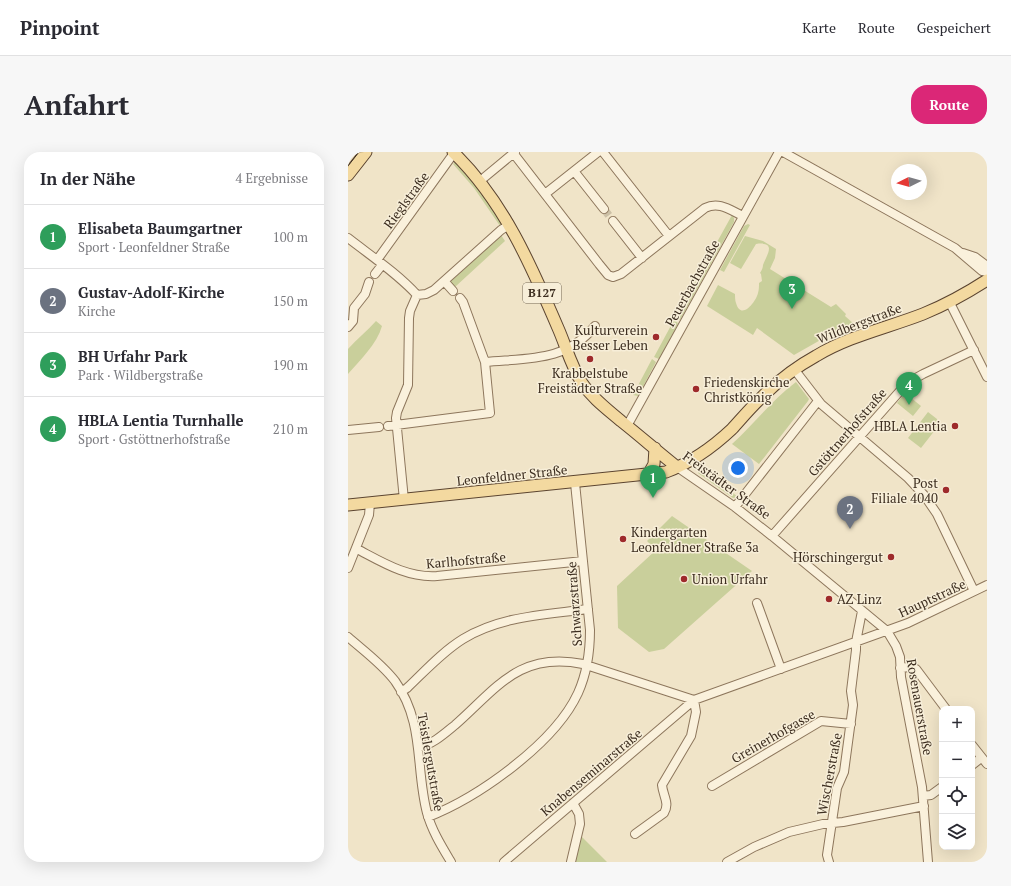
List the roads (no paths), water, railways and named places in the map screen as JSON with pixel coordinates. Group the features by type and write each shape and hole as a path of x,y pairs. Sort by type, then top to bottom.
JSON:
{"main road":[{"path":"348,175 366,152"},
{"name":"Freistädter Straße","path":"454,152 480,181 497,204 509,225 550,310 574,367 583,384 602,405 678,467"},
{"name":"Wildbergstraße","path":"678,467 707,449 724,436 762,396 794,369 817,355 867,332 924,314 987,280"},
{"path":"648,475 654,464 655,448"},
{"name":"Leonfeldner Straße","path":"348,505 648,475 666,472 678,467"}],"street":[{"name":"Rieglstraße","path":"375,274 380,262 454,152"},
{"path":"545,194 598,152"},
{"path":"603,152 669,236"},
{"name":"Peuerbachstraße","path":"627,426 779,152"},
{"path":"783,152 866,197 962,253 974,257 987,266"},
{"path":"480,181 514,153 608,275 613,278 642,258 705,208 719,205 724,206 743,216"},
{"path":"574,171 604,210"},
{"path":"612,221 642,258"},
{"path":"417,295 431,292 445,282 501,230 509,225"},
{"path":"348,238 380,262 411,288 417,295"},
{"path":"962,253 975,266 982,271 987,272"},
{"path":"348,327 353,321 354,308 365,294 369,282"},
{"path":"445,282 453,291"},
{"path":"404,500 392,425 408,385 409,318 410,311 417,295"},
{"path":"392,425 490,413 485,362 463,302 460,298"},
{"path":"949,301 987,377"},
{"path":"485,362 532,358 559,353 583,340 595,326"},
{"name":"Gstöttnerhofstraße","path":"772,536 907,383 974,350"},
{"path":"794,369 818,401 908,478 924,495 937,514 974,591"},
{"path":"735,507 818,401"},
{"path":"348,430 379,427"},
{"name":"Freistädter Straße","path":"678,467 735,507 772,536 887,631"},
{"name":"Schwarzstraße","path":"428,817 449,808 488,784 522,759 564,716 578,692 588,666 590,644 588,609 575,483"},
{"path":"348,568 357,549 370,513 370,503"},
{"name":"Karlhofstraße","path":"357,549 399,570 423,576 437,576 583,561"},
{"name":"Hauptstraße","path":"887,631 908,623 987,585"},
{"path":"757,603 781,668"},
{"path":"401,692 450,649 462,640 481,630 516,618 588,609"},
{"path":"856,642 862,610"},
{"name":"Knabenseminarstraße","path":"504,862 694,700 887,631"},
{"name":"Rosenauerstraße","path":"887,631 899,651 902,684 910,720 923,796 928,862"},
{"name":"Teistlergutstraße","path":"348,637 387,672 401,692 413,719 428,817 437,838 451,862"},
{"name":"Wischerstraße","path":"829,862 827,856 837,788 844,774 853,705 851,691 856,642"},
{"path":"418,748 429,744 445,734 509,676 521,670 541,664 553,662 578,663 694,700 696,712 691,736 662,785 667,805 666,810 635,834"},
{"path":"900,668 910,667 916,669 944,706"},
{"name":"Greinerhofgasse","path":"712,786 816,723 825,720 850,724"},
{"path":"975,749 984,761"},
{"path":"923,796 931,795 939,789"},
{"path":"571,862 580,824 579,814 573,803"},
{"path":"727,862 774,838 809,827 924,806"}],"tunnel":[{"path":"604,209 613,221"}],"tram line":[{"path":"348,166 359,152"}],"place":[{"name":"BH Urfahr Park","path":"792,309"},
{"name":"Kulturverein Besser Leben","path":"656,337"},
{"name":"Krabbelstube Freistädter Straße","path":"590,359"},
{"name":"Friedenskirche Christkönig","path":"696,389"},
{"name":"HBLA Lentia Turnhalle","path":"909,405"},
{"name":"HBLA Lentia","path":"955,426"},
{"name":"Post Filiale 4040","path":"946,490"},
{"name":"Elisabeta Baumgartner","path":"653,498"},
{"name":"Gustav-Adolf-Kirche","path":"850,529"},
{"name":"Kindergarten Leonfeldner Straße 3a","path":"623,539"},
{"name":"Hörschingergut","path":"891,557"},
{"name":"Union Urfahr","path":"684,579"},
{"name":"AZ Linz","path":"829,599"}]}
